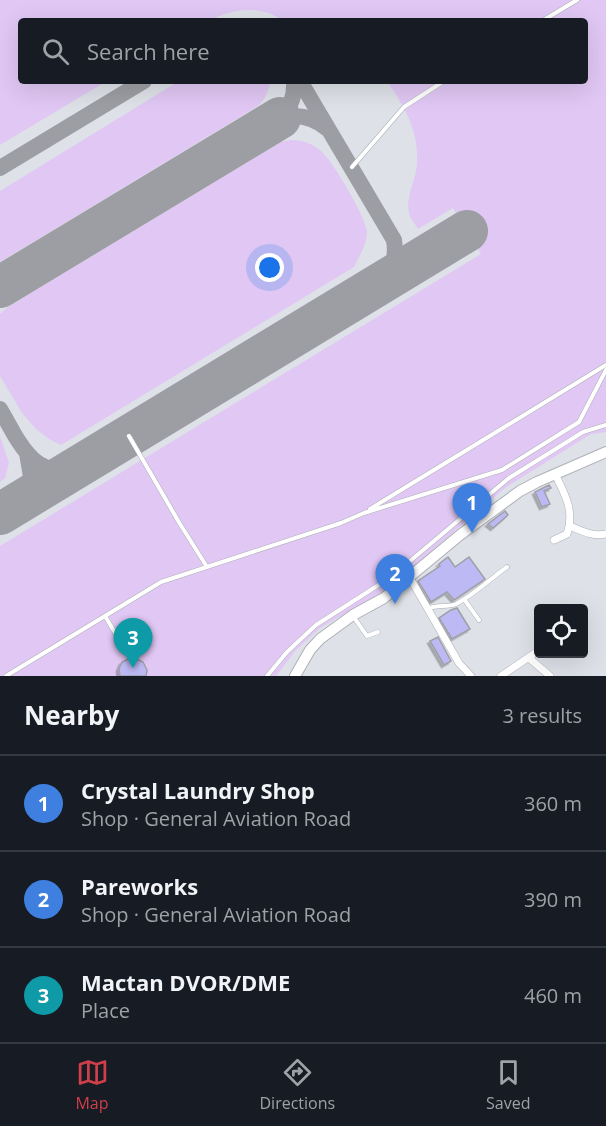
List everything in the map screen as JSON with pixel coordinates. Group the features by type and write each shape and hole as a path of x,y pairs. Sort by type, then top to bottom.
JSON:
{"main road":[{"path":"295,676 310,650 320,639 353,615 384,598 460,535 520,491 606,452"}],"street":[{"path":"554,540 567,534 570,526 570,507 555,474"},
{"path":"570,526 586,533 606,534"},
{"path":"410,578 459,663 471,676"},
{"path":"501,676 534,654"},
{"path":"530,658 550,676"}],"lane":[{"path":"547,18 577,0"},
{"path":"352,167 404,107 439,84"},
{"path":"364,513 606,365"},
{"path":"6,676 161,582 341,523 364,513 502,470 579,422 606,370"},
{"path":"267,676 287,652 316,625 391,577 509,478 583,432 606,425"},
{"path":"129,436 207,567"},
{"path":"428,609 433,606 453,605 507,567"},
{"path":"464,599 479,620"},
{"path":"353,615 367,636 378,632"},
{"path":"105,616 127,653"}],"shaded area":[{"path":"0,0 606,0 606,432 591,434 505,488 387,589 320,628 296,650 276,676 0,676 0,546 481,254 453,208 418,229 411,219 408,207 416,168 416,140 409,119 389,84 588,84 588,18 279,18 266,12 247,10 228,13 216,18 18,18 18,84 102,84 0,145"},
{"path":"174,84 270,84 265,98 258,106 0,262 0,191"},
{"path":"290,140 307,142 321,151 333,165 355,202 365,225 367,237 354,267 61,445 36,429 22,413 0,376 0,314 281,142"},
{"path":"0,436 9,463 5,478 0,482"}],"building":[{"path":"549,485 551,488 544,491 550,504 542,507 535,492"},
{"path":"505,511 508,515 493,528 488,524"},
{"path":"448,557 455,567 469,557 485,579 454,600 447,592 431,602 418,581 440,566 439,564"},
{"path":"457,608 470,629 452,639 439,618"},
{"path":"438,637 451,661 444,665 430,641"},
{"path":"132,657 143,662 147,670 146,676 120,676 119,669 122,662"}],"taxiway":[{"path":"0,168 139,84"},
{"path":"280,118 292,101 294,84"},
{"path":"302,84 394,240 395,253 392,265 378,285"},
{"path":"280,118 304,117 326,128"},
{"path":"0,409 20,444 37,463 60,470 75,468"},
{"path":"23,500 31,477 27,453"}],"runway":[{"path":"0,287 280,118"},
{"path":"0,514 467,231"}],"place":[{"name":"Crystal Laundry Shop","path":"472,533"},
{"name":"Pareworks","path":"395,604"},
{"name":"Mactan DVOR/DME","path":"133,668"}]}
